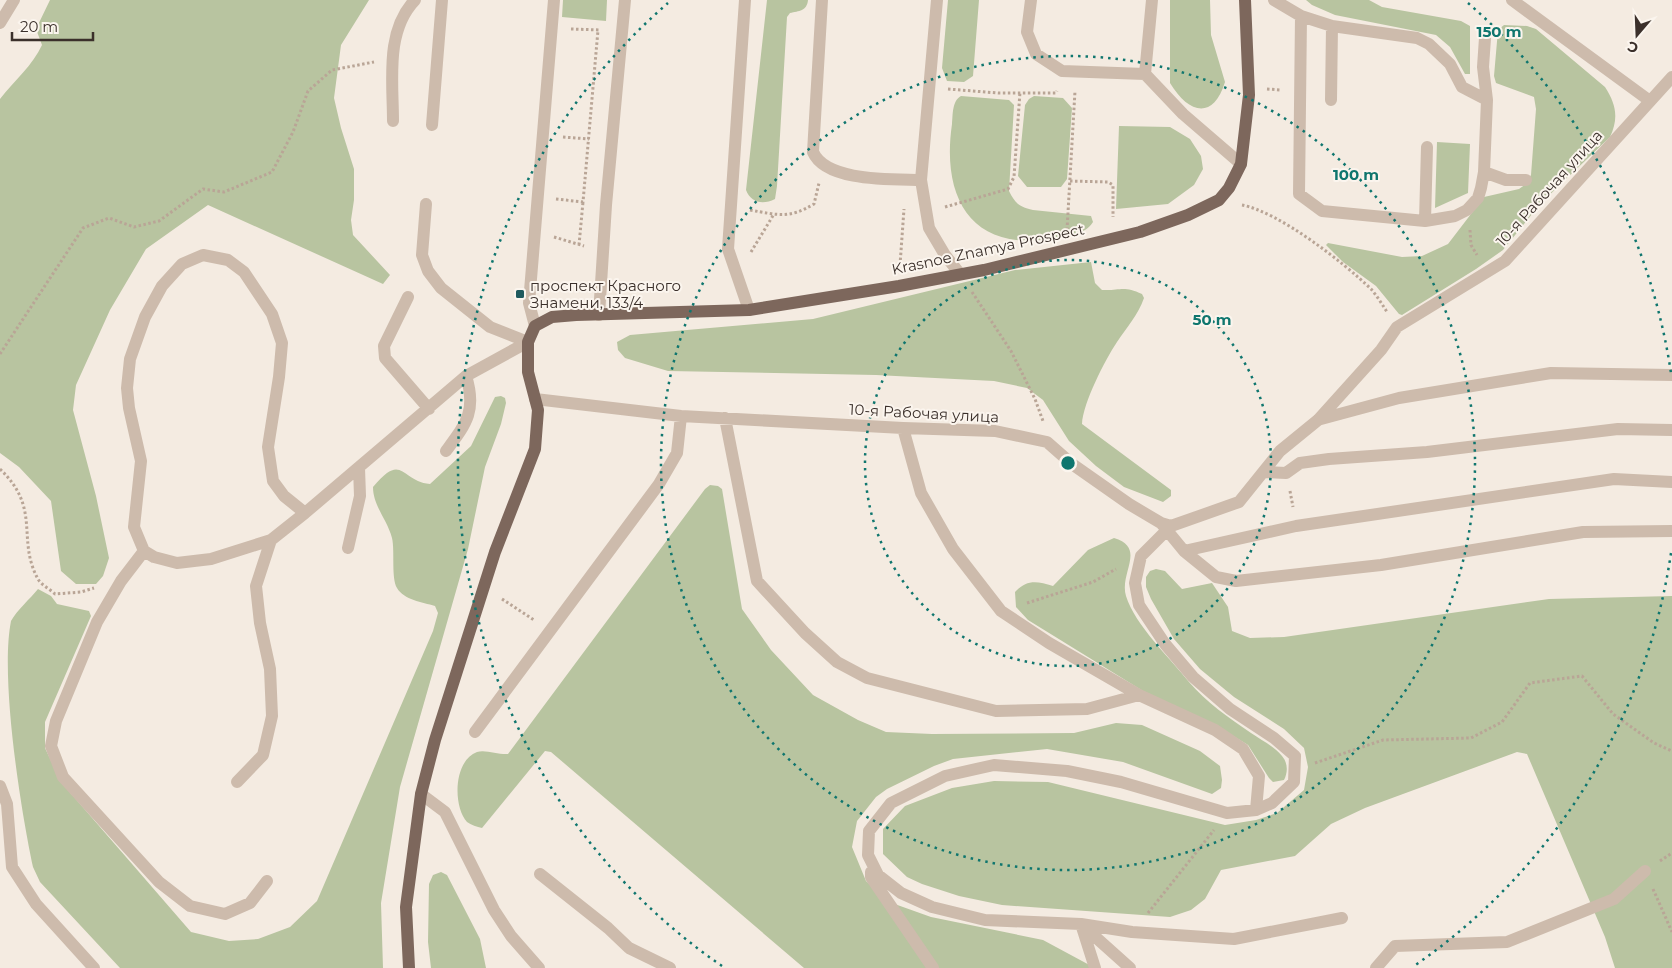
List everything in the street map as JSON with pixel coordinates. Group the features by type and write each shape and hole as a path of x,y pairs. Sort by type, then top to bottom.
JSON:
{"main road":[{"path":"1219,200 1241,164 1248,88 1245,0"},
{"name":"Krasnoe Znamya Prospect","path":"535,326 552,317 749,310 899,286 960,274 1140,232 1188,215 1219,200"},
{"path":"409,968 406,907 421,794 435,740 495,552 536,449 538,422 528,372 528,342 535,326"}],"street":[{"path":"0,23 14,0"},
{"path":"393,121 393,59 396,36 401,21 415,0"},
{"path":"432,125 442,0"},
{"path":"535,326 529,303 554,0"},
{"path":"599,315 625,0"},
{"path":"745,0 728,249 736,277 749,310"},
{"path":"822,0 813,152 816,161 839,174 921,180"},
{"path":"937,0 921,180 929,228 945,255 960,274"},
{"path":"1031,0 1027,32 1036,54 1062,71 1145,74 1183,114 1241,164"},
{"path":"1145,74 1152,0"},
{"path":"1274,0 1301,16 1332,26 1417,38 1429,44 1450,64 1462,87 1487,100"},
{"path":"1512,0 1650,101"},
{"path":"1301,16 1302,90 1299,194 1322,211 1425,221 1455,216 1468,210 1478,198 1484,172 1487,100 1484,67 1485,38"},
{"path":"1331,100 1332,26"},
{"name":"10-я Рабочая улица","path":"535,400 681,416 995,431 1047,442 1072,464 1163,527 1171,526 1239,502 1280,451 1318,420 1380,350 1398,326 1505,261 1672,77"},
{"path":"1425,221 1427,147"},
{"path":"1484,172 1506,180 1526,180"},
{"path":"426,204 422,255 428,271 441,288 490,327 528,342"},
{"path":"306,513 284,496 273,481 268,447 279,377 282,343 272,314 244,272 228,260 203,255 182,264 162,286 145,317 130,359 127,388 129,408 140,461 134,528 144,551 154,557 177,563 210,559 271,540 306,513 466,376 528,342"},
{"path":"408,297 384,346 385,358 429,409"},
{"path":"1318,420 1399,398 1551,373 1672,375"},
{"path":"446,451 466,424 471,393 466,376"},
{"path":"475,732 659,484 677,453 681,416"},
{"path":"725,418 757,581 805,633 837,662 867,678 996,710 1087,709 1139,695"},
{"path":"902,428 921,493 953,548 1001,611 1049,643 1139,695 1216,730 1244,749 1259,776 1256,810"},
{"path":"1264,472 1286,473 1300,463 1330,459 1427,452 1618,429 1672,430"},
{"path":"348,548 360,496 359,468"},
{"path":"1184,551 1296,526 1614,479 1672,482"},
{"path":"933,968 871,877 868,855 869,830 891,803 945,776 994,765 1067,771 1121,782 1227,814 1256,810 1272,803 1294,782 1295,756 1274,738 1230,710 1193,677 1165,644 1139,605 1135,583 1141,556 1163,527 1184,551 1216,577 1236,581 1381,566 1583,532 1672,531"},
{"path":"237,782 263,755 272,716 270,670 260,622 256,586 271,540"},
{"path":"144,551 121,581 97,622 56,721 52,746 63,777 159,882 190,906 225,914 250,903 267,881"},
{"path":"0,786 7,804 12,867 36,904 94,968"},
{"path":"421,794 445,812 494,910 511,936 539,968"},
{"path":"868,855 878,875 901,893 932,907 985,920 1081,924 1132,932 1234,939 1342,918"},
{"path":"1376,968 1395,946 1507,942 1614,899 1644,871"},
{"path":"540,874 608,928 629,948 670,968"},
{"path":"1081,924 1095,968"},
{"path":"1081,924 1130,968"}],"path":[{"path":"552,27 623,31"},
{"path":"538,197 583,202 598,30"},
{"path":"0,354 84,228 109,218 134,228 159,221 203,189 224,192 272,172 293,132 308,91 332,70 393,59"},
{"path":"930,88 998,93 1056,93 1062,71"},
{"path":"1066,231 1077,71"},
{"path":"1248,88 1302,90"},
{"path":"925,209 951,206 1008,189 1014,177 1020,92"},
{"path":"543,136 612,142"},
{"path":"736,277 774,214 797,214 814,204 823,166"},
{"path":"899,286 906,180"},
{"path":"1070,181 1108,182 1113,185 1113,221"},
{"path":"1219,200 1256,208 1284,222 1372,290 1398,326"},
{"path":"1468,210 1471,245 1485,273"},
{"path":"535,230 603,253"},
{"path":"960,274 1011,352 1035,398 1042,415 1047,442"},
{"path":"0,469 21,494 27,520 30,557 38,580 56,594 81,592 121,581"},
{"path":"1286,473 1296,526"},
{"path":"1001,611 1093,582 1141,556"},
{"path":"484,587 549,631"},
{"path":"1295,770 1383,740 1471,738 1502,722 1530,683 1582,676 1613,714 1654,743 1672,751"},
{"path":"1132,932 1227,814"}],"green space":[{"path":"50,0 369,0 341,45 334,98 354,169 354,200 351,220 353,235 390,275 383,284 208,205 146,249 110,310 76,385 73,410 96,496 109,558 103,576 96,584 76,584 61,571 51,501 19,467 0,453 0,99 28,66 42,45 36,29"},
{"path":"563,0 607,0 606,21 562,17"},
{"path":"767,0 808,0 804,8 790,13 787,17 775,199 758,202 751,198 746,190"},
{"path":"948,0 979,0 973,76 964,82 947,81 942,68"},
{"path":"1170,0 1210,0 1211,35 1225,82 1214,103 1207,107 1192,106 1184,101 1170,83"},
{"path":"1306,0 1369,0 1382,7 1461,21 1470,26 1470,74 1465,74 1450,47 1436,35 1335,15 1312,5"},
{"path":"1504,25 1527,26 1536,29 1605,87 1614,105 1615,124 1613,130 1610,137 1541,203 1503,250 1402,315 1399,314 1376,286 1343,262 1326,245 1328,243 1402,257 1422,256 1448,244 1484,197 1519,189 1526,184 1531,175 1536,109 1534,97 1496,83 1494,76 1498,30"},
{"path":"961,96 1009,100 1014,105 1009,191 1021,206 1033,210 1091,216 1093,222 1086,230 1056,238 1027,241 1003,237 983,229 968,215 958,197 952,176 950,151 954,108 956,101"},
{"path":"1034,96 1063,98 1072,108 1067,179 1061,187 1027,187 1018,176 1025,105"},
{"path":"1119,126 1170,127 1190,139 1201,156 1203,169 1194,185 1168,204 1116,209"},
{"path":"1437,142 1470,144 1468,193 1435,208"},
{"path":"1091,262 1095,283 1102,290 1130,290 1142,294 1144,298 1101,370 1086,405 1082,424 1171,490 1171,496 1163,502 1124,487 1096,466 1069,441 1043,400 1027,388 994,381 876,375 668,371 625,358 618,350 617,342 630,335 813,319 1015,270"},
{"path":"501,396 505,398 506,403 501,424 485,467 468,549 400,787 381,903 383,968 120,968 40,882 33,867 17,777 13,742 8,674 8,645 11,621 38,589 51,596 57,604 89,611 91,616 45,722 45,748 61,782 191,932 229,941 258,939 290,927 317,901 433,631 438,613 435,606 409,598 397,588 394,578 392,538 375,500 373,487 383,476 396,469 420,482 430,484 471,446 495,397"},
{"path":"710,485 718,486 722,489 742,609 771,650 813,695 858,720 886,732 932,734 1074,733 1116,723 1142,725 1200,751 1220,766 1221,788 1212,794 1123,762 1047,749 953,759 887,789 876,797 857,821 852,847 866,881 889,902 931,917 1043,940 1095,968 804,968 551,752 545,751 482,828 467,822 462,815 458,796 458,785 463,765 469,757 477,752 508,754 705,489"},
{"path":"1114,538 1124,542 1129,548 1130,562 1125,587 1126,596 1130,607 1153,641 1210,703 1279,752 1286,765 1287,771 1284,780 1273,782 1248,745 1217,726 1143,691 1028,620 1016,607 1015,592 1019,588 1032,582 1053,586 1088,550"},
{"path":"1156,569 1165,571 1182,589 1212,583 1228,607 1232,631 1250,638 1284,637 1549,599 1672,596 1672,968 1615,968 1605,937 1527,754 1517,752 1365,808 1331,824 1295,856 1221,870 1205,899 1191,910 1170,917 1002,905 959,896 907,877 883,854 883,829 905,806 952,788 994,781 1048,782 1225,825 1256,820 1277,813 1304,790 1308,767 1304,748 1284,729 1234,697 1200,669 1174,639 1146,587 1146,577 1150,571"},
{"path":"441,872 447,875 480,939 486,968 431,968 428,942 429,884 433,875"}],"place":[{"name":"проспект Красного Знамени, 133/4","path":"520,294"}]}
